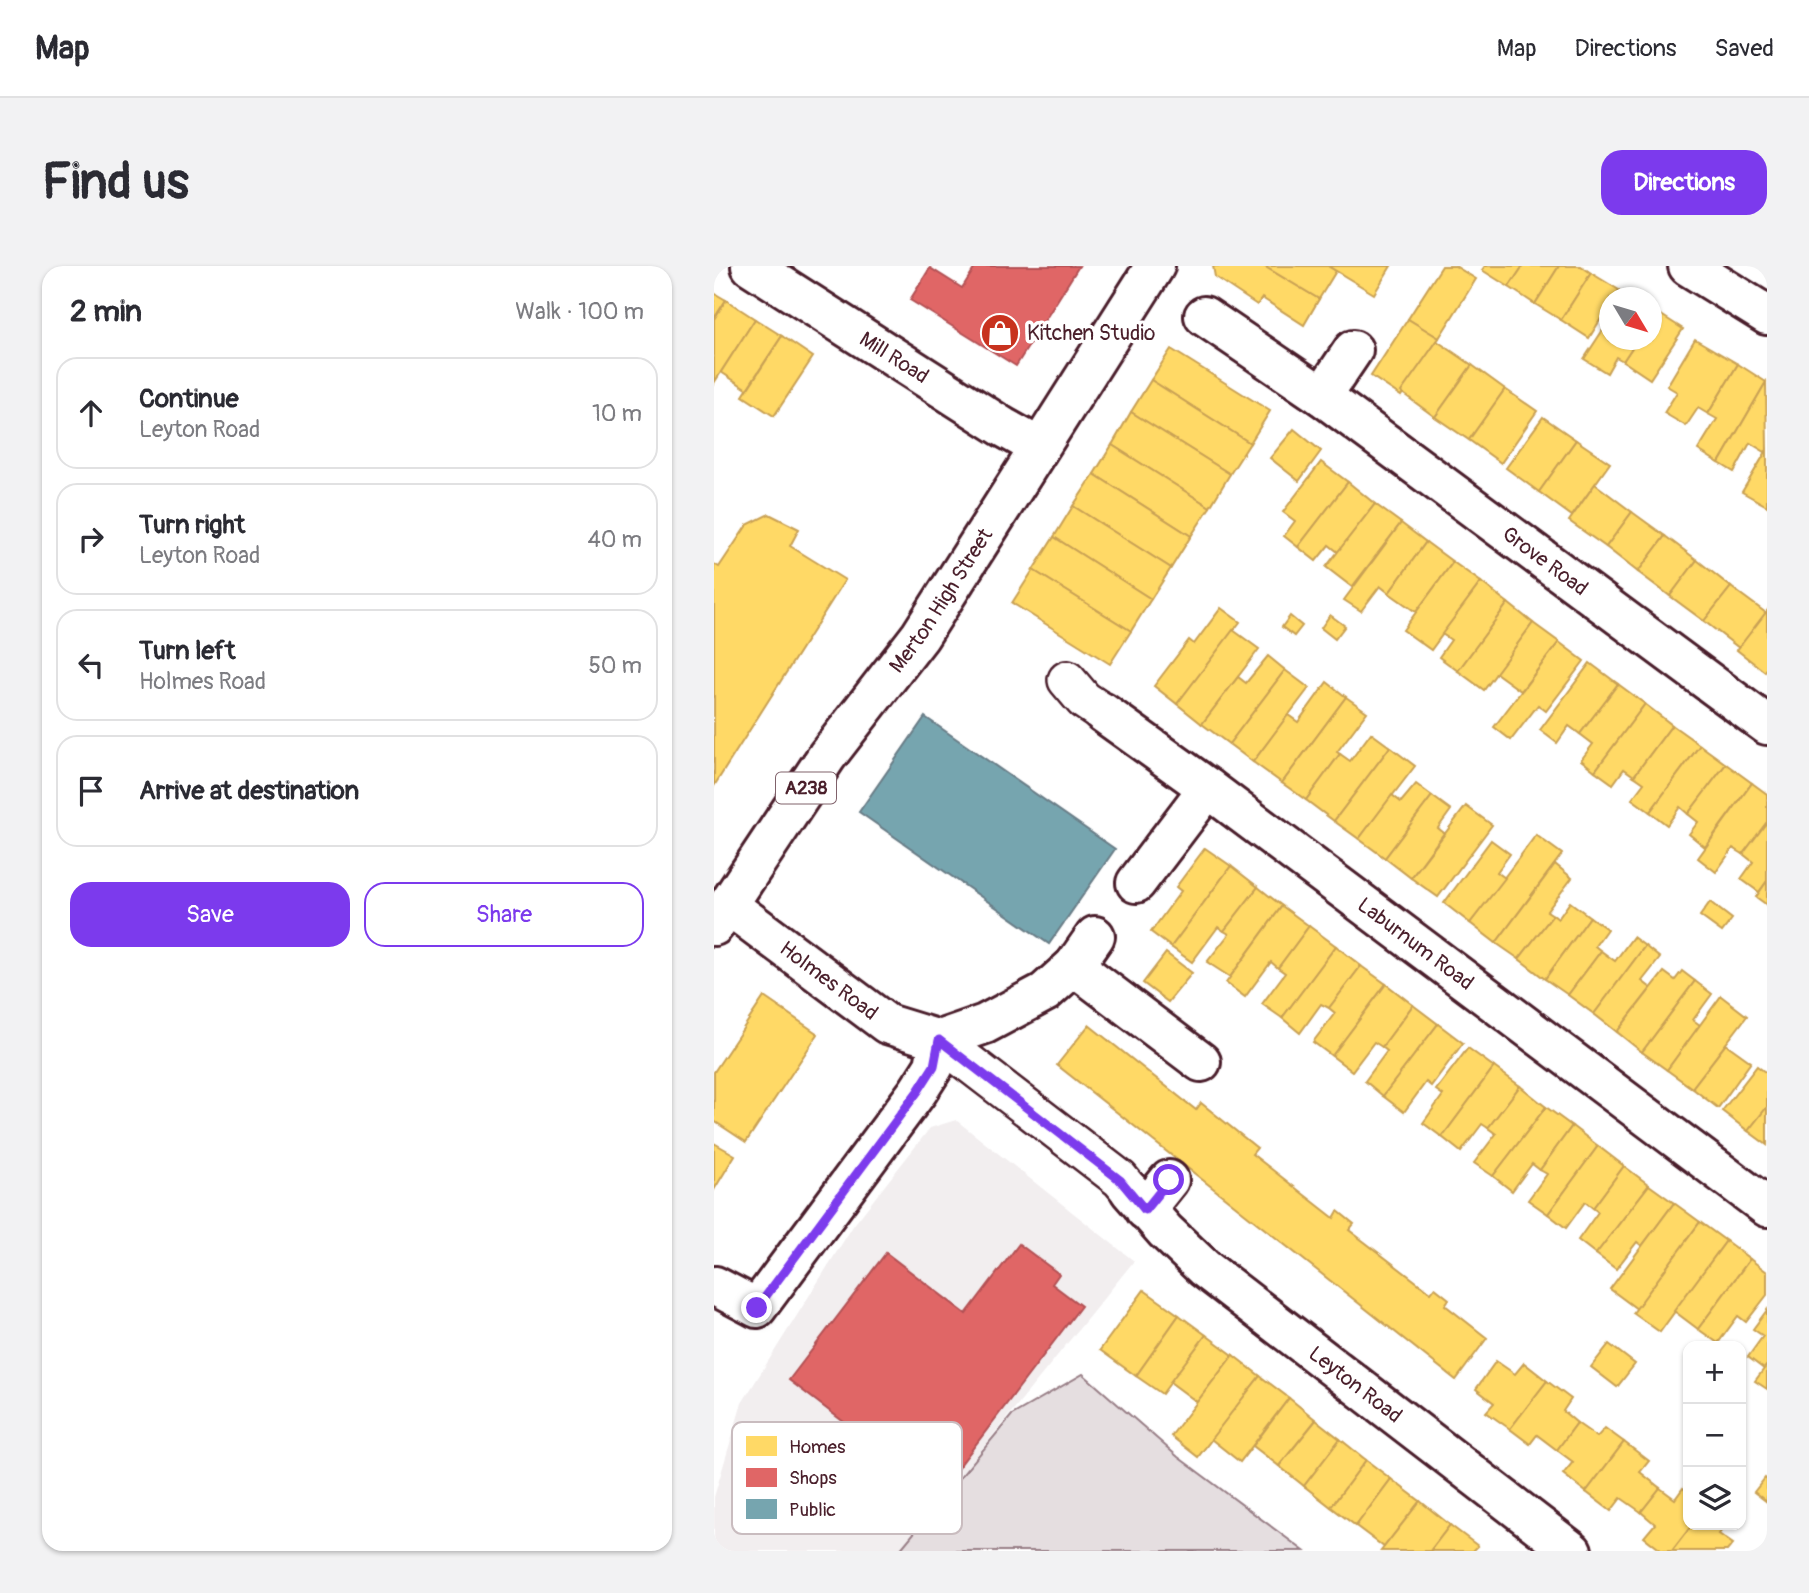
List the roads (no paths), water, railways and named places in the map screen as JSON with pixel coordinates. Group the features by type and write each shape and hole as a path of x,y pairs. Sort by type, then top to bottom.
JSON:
{"street":[{"name":"Mill Road","path":"751,266 1003,427 1039,447"},
{"name":"Merton High Street","path":"721,916 827,756 920,636 1155,266"},
{"path":"1688,266 1767,315"},
{"name":"Grove Road","path":"1204,316 1322,396 1767,725"},
{"path":"1322,396 1353,351"},
{"name":"Laburnum Road","path":"1067,680 1084,700 1208,788 1767,1207"},
{"path":"1136,883 1208,788"},
{"name":"Holmes Road","path":"721,916 887,1024 939,1040"},
{"path":"715,1285 757,1308 918,1091 934,1066 939,1040 985,1024 1045,992 1085,951 1201,1062"},
{"name":"Leyton Road","path":"939,1040 1120,1180 1137,1201 1204,1268 1572,1551"},
{"path":"1137,1201 1169,1180"}],"place":[{"name":"Kitchen Studio","path":"1000,333"}]}
